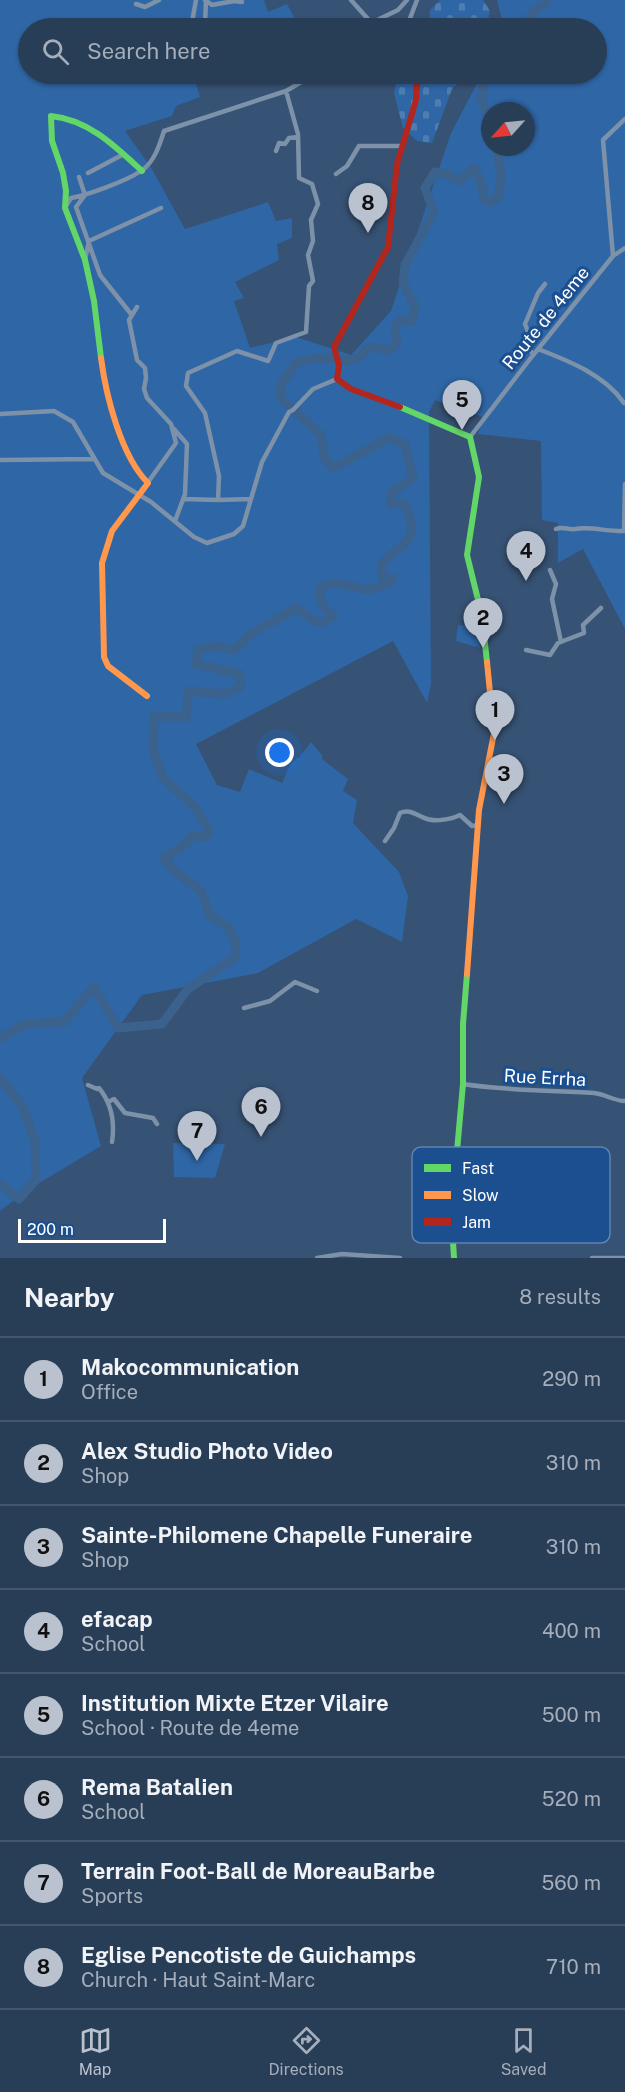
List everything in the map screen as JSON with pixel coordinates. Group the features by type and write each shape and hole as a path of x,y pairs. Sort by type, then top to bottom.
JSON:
{"street":[{"path":"136,4 145,7 159,0"},
{"path":"193,18 196,0"},
{"path":"206,0 212,5 242,2"},
{"path":"205,18 206,0"},
{"path":"351,0 366,18"},
{"path":"377,18 398,10 407,0"},
{"path":"411,18 417,0"},
{"path":"65,208 71,198 85,195 142,171 154,156 164,131 286,91 298,84"},
{"path":"337,379 339,366 334,347 388,247 397,164 416,100 417,84"},
{"path":"218,500 219,476 205,413 186,386 188,373 237,351 268,360 276,343 306,332 309,286 313,281 308,255 313,242 311,220 318,204 312,184 299,178 298,137 286,91"},
{"path":"142,171 111,141 82,123 51,116 52,141 63,173 66,191 65,208 85,260 94,301 102,364 114,420 138,473 148,483 146,485"},
{"path":"613,256 603,140 625,120"},
{"path":"276,151 279,143 285,144 289,138 298,137"},
{"path":"336,174 347,166 359,146 403,146"},
{"path":"88,173 124,154"},
{"path":"79,177 85,195"},
{"path":"85,195 76,207 100,275 131,314"},
{"path":"89,241 161,208"},
{"path":"85,260 89,241"},
{"name":"Route de 4eme","path":"470,437 613,256 625,248"},
{"path":"534,354 523,346 530,337 525,324 538,292 545,284"},
{"path":"137,306 129,320 137,360 145,368 144,389 147,398 187,444 186,494 175,521"},
{"path":"538,349 583,367 601,382 614,389 624,403"},
{"path":"337,379 351,389 418,414 470,437 479,477 467,555 482,616 494,733 479,810 463,1024 463,1084 457,1147"},
{"path":"0,414 54,411 73,422 103,473 151,502 194,537 207,543 234,534 243,526 262,462 289,412 313,389 337,379"},
{"path":"147,696 108,666 104,657 102,563 112,531 176,443 171,426"},
{"path":"0,460 94,459"},
{"path":"555,529 561,526 574,529 580,526 625,531 625,484"},
{"path":"184,499 251,499"},
{"path":"550,570 556,584 552,599 561,642"},
{"path":"526,650 550,655 558,643 584,633 583,624 601,608"},
{"path":"385,841 400,813 404,811 428,820 460,815 472,826 478,825"},
{"path":"244,1008 270,1001 295,981 317,991"},
{"name":"Rue Errha","path":"463,1084 500,1090 598,1094 615,1101 625,1101"},
{"path":"88,1085 99,1088 110,1101 115,1131 112,1142"},
{"path":"110,1101 114,1099 125,1113 153,1118 157,1124"},
{"path":"453,1243 454,1258"},
{"path":"317,1258 342,1254 400,1258"},
{"path":"592,1258 625,1258"}],"green space":[{"path":"0,0 264,0 268,12 287,4 295,18 18,18 18,84 196,84 200,97 176,106 172,116 125,131 152,169 185,229 268,202 276,221 292,218 292,238 277,244 279,260 235,282 244,298 234,301 250,348 296,337 351,355 391,311 451,133 477,84 607,84 607,18 502,18 497,0 625,0 625,629 583,549 558,563 558,523 542,520 541,441 478,434 483,417 435,400 429,412 431,684 427,703 393,641 196,744 217,785 240,792 249,769 282,783 290,765 299,758 311,742 322,755 322,759 348,779 343,791 357,800 353,823 399,872 408,896 402,942 356,919 258,973 142,995 82,1078 101,1146 26,1191 0,1211"},
{"path":"440,0 483,0 490,11 488,18 429,18 430,10"},
{"path":"396,84 458,84 452,89 432,143 417,141 403,128 394,93"},
{"path":"458,625 479,626 480,648 456,641"},
{"path":"173,1143 225,1144 215,1178 174,1177"}],"waterway":[{"path":"530,18 534,11 547,0"},
{"path":"482,102 484,84"},
{"path":"0,1038 25,1024 64,1022 94,987 118,1028 162,1024 188,989 235,957 236,942 228,927 210,915 201,891 176,872 164,858 182,847 193,836 205,837 210,832 195,807 163,778 153,750 154,716 186,717 189,691 225,694 240,687 240,674 196,664 198,650 215,646 235,650 249,635 296,608 315,621 325,622 333,616 322,604 320,588 337,583 370,589 388,584 393,578 384,579 382,568 385,561 407,541 411,532 411,520 403,503 391,504 391,493 413,479 405,444 389,438 333,468 325,459 321,435 281,398 280,386 296,363 309,359 331,358 348,361 358,358 370,347 390,350 397,343 395,328 400,320 412,321 415,306 403,283 405,265 434,212 425,188 435,172 446,174 459,181 474,168 482,185 484,200 492,202 499,196 501,175 498,156"},
{"path":"0,1078 23,1107 35,1142 36,1180 19,1199 0,1184"}],"traffic: fast":[{"path":"101,358 94,301 85,260 65,208 66,191 63,173 52,141 51,116 65,118 101,136 142,171"},
{"path":"400,407 470,437 479,477 467,555 482,616 487,662"},
{"path":"457,1147 463,1084 463,1024 467,974"},
{"path":"453,1243 454,1258"}],"traffic: slow":[{"path":"101,358 116,425 130,457 148,483 112,531 102,563 104,657 108,666 147,696"},
{"path":"467,974 479,810 494,733 487,662"}],"traffic: jam":[{"path":"400,407 351,389 337,379 339,365 334,347 388,247 397,164 416,100 417,84"}],"place":[{"name":"Eglise Pencotiste de Guichamps","path":"368,233"},
{"name":"Institution Mixte Etzer Vilaire","path":"462,430"},
{"name":"efacap","path":"526,581"},
{"name":"Alex Studio Photo Video","path":"483,648"},
{"name":"Makocommunication","path":"495,740"},
{"name":"Sainte-Philomene Chapelle Funeraire","path":"504,804"},
{"name":"Rema Batalien","path":"261,1137"},
{"name":"Terrain Foot-Ball de MoreauBarbe","path":"197,1161"}]}
